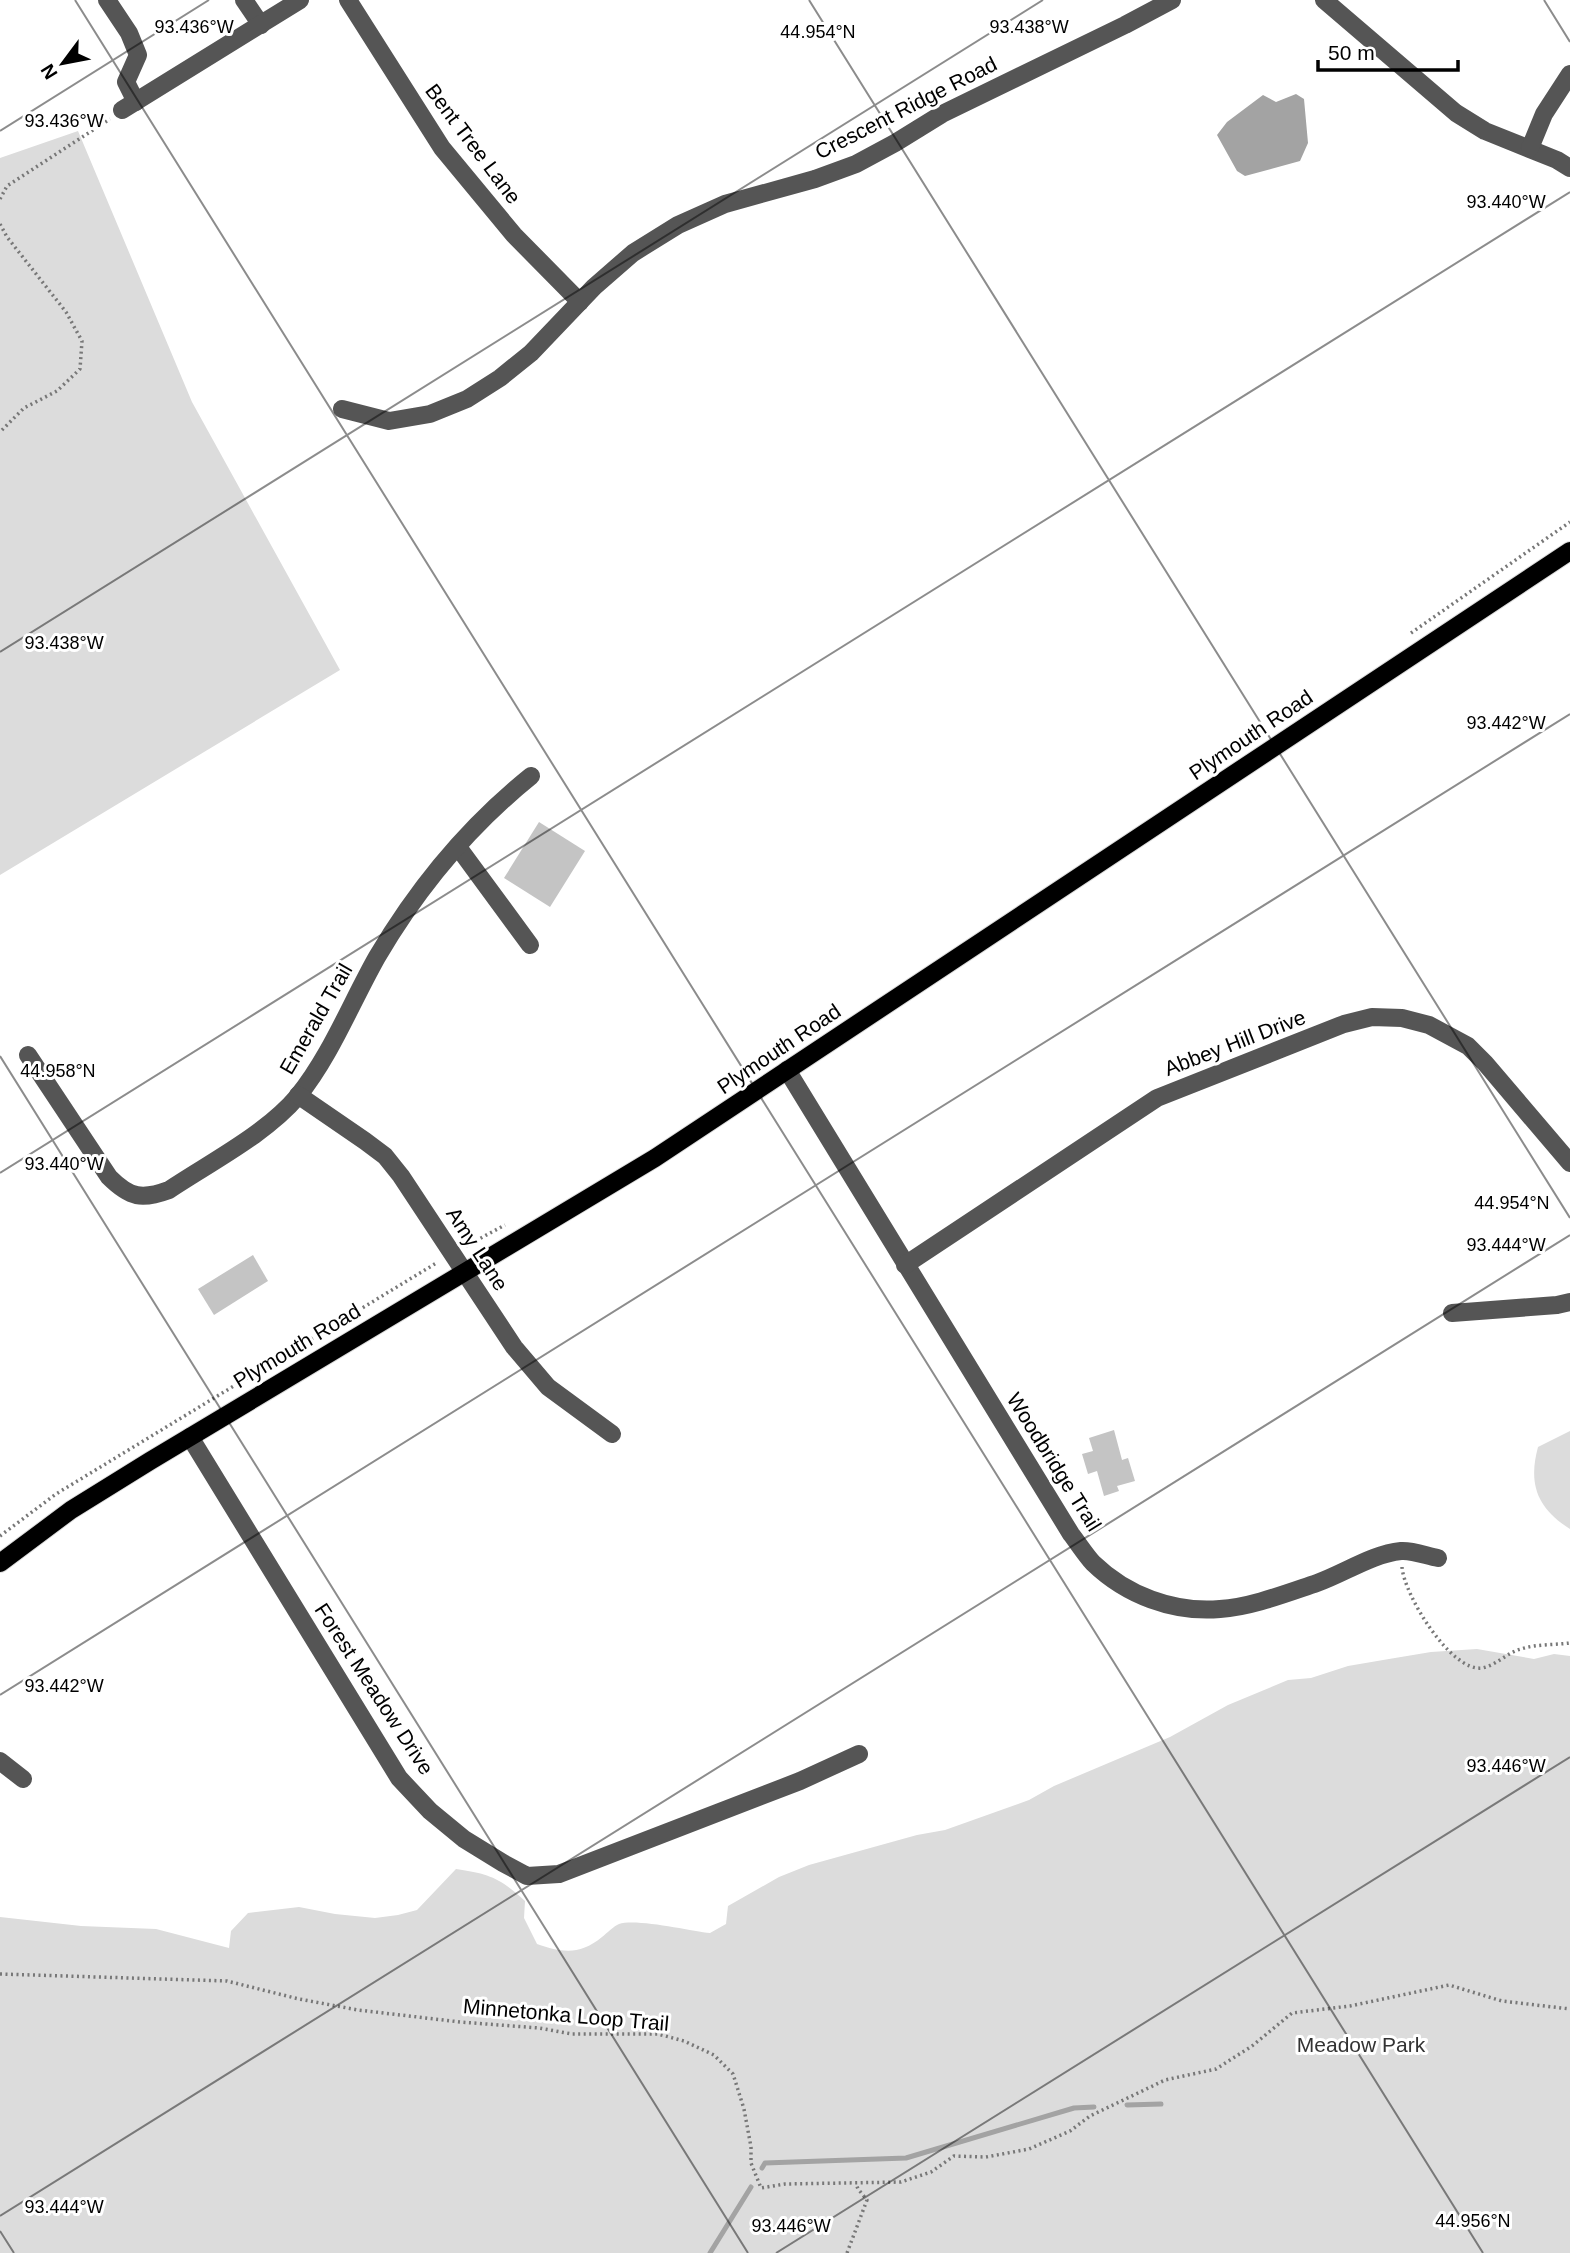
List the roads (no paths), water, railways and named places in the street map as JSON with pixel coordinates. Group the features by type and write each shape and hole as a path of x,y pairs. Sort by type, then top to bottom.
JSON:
{"main road":[{"name":"Plymouth Road","path":"0,1563 71,1510 655,1158 1570,551"}],"street":[{"path":"107,0 129,33 138,55 126,82 129,106 300,0"},
{"path":"244,0 261,25"},
{"name":"Bent Tree Lane","path":"348,0 442,148 514,234 580,302"},
{"name":"Crescent Ridge Road","path":"342,409 390,421 430,414 467,399 500,378 531,353 580,302 633,253 678,225 724,204 815,179 856,164 942,114 1172,0"},
{"path":"1324,0 1456,113 1485,131 1570,167"},
{"path":"1530,148 1544,114 1570,74"},
{"name":"Emerald Trail","path":"28,1055 109,1177 121,1189 136,1196 153,1196 169,1190 260,1129 298,1095 319,1064 378,956 435,871 500,801 531,776"},
{"path":"458,847 530,946"},
{"name":"Abbey Hill Drive","path":"905,1265 1157,1098 1345,1024 1372,1017 1402,1018 1429,1025 1468,1046 1570,1163"},
{"name":"Woodbridge Trail","path":"787,1070 1070,1534 1092,1562 1118,1583 1150,1600 1184,1608 1220,1609 1317,1583 1371,1559 1403,1550 1438,1558"},
{"name":"Amy Lane","path":"298,1095 385,1156 514,1347 548,1387 612,1434"},
{"path":"1452,1313 1570,1302"},
{"name":"Forest Meadow Drive","path":"190,1437 399,1778 430,1811 464,1839 527,1876 559,1874 800,1781 859,1754"},
{"path":"0,1761 23,1779"}],"waterway":[{"path":"1127,2105 1161,2104"},
{"path":"762,2168 765,2163 906,2158 1074,2108 1094,2107"},
{"path":"710,2253 751,2187"}],"park label":[{"name":"Meadow Park","path":"1361,2045"}]}
